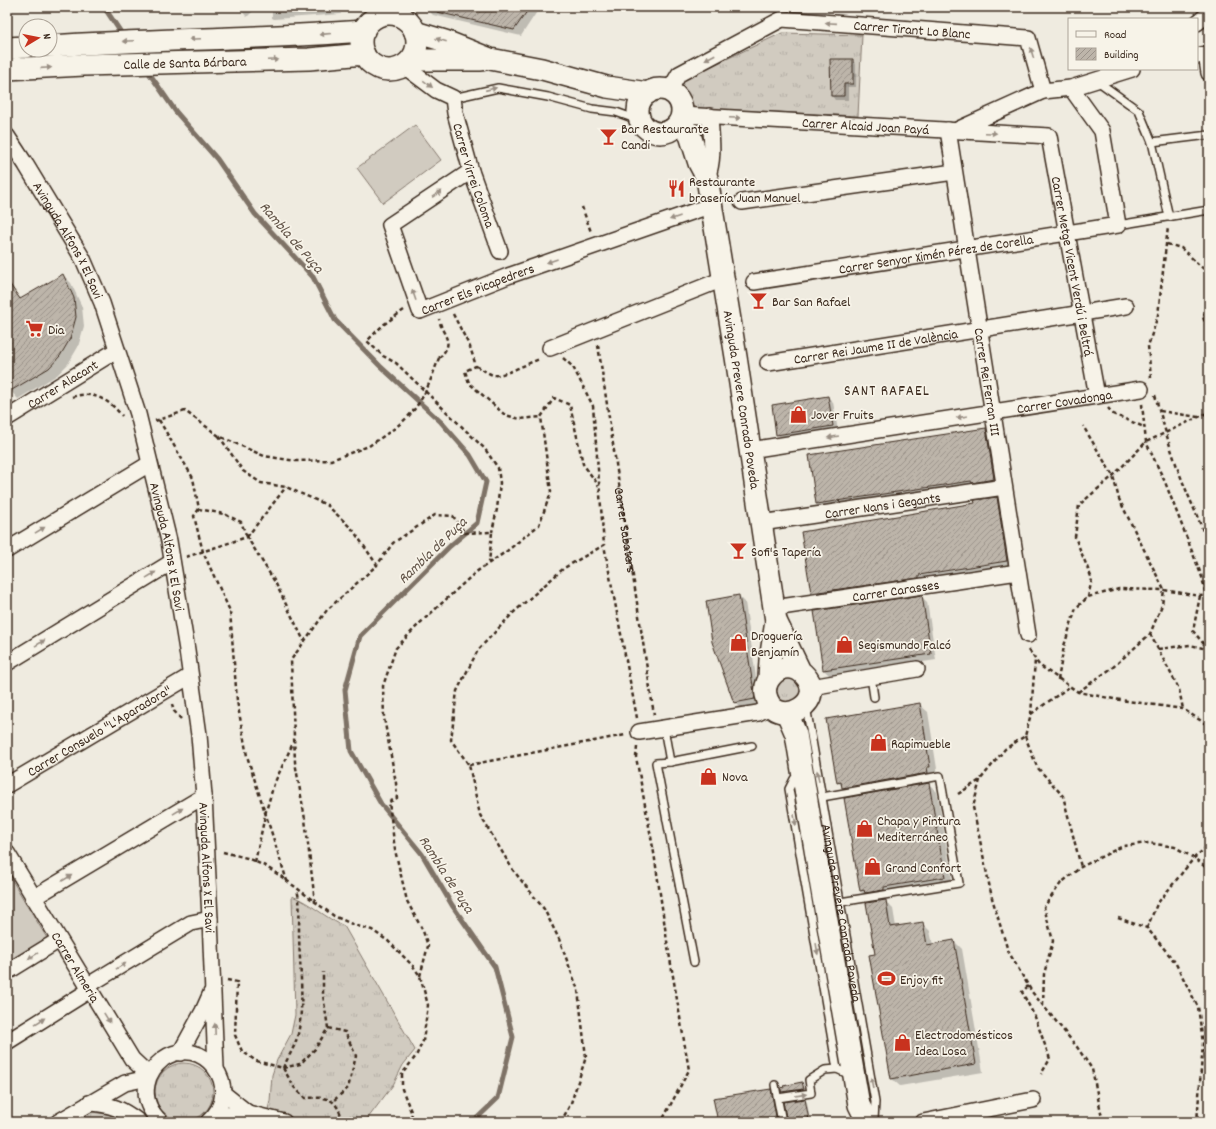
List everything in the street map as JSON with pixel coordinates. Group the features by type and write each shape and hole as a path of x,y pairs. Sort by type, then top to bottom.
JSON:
{"street":[{"path":"1198,22 1209,12"},
{"path":"490,59 408,63 393,70 381,69 371,63 364,54 361,42 371,19 378,16 392,14 407,19 444,41 490,59 542,69 607,87 642,108"},
{"name":"Calle de Santa Bárbara","path":"58,45 150,40 308,35 371,19"},
{"path":"407,19 417,44 414,55 408,63"},
{"name":"Carrer Tirant Lo Blanc","path":"669,91 679,74 782,20 1028,38 1043,91"},
{"path":"7,48 18,47"},
{"name":"Calle de Santa Bárbara","path":"12,73 114,64 164,64 309,59 364,54"},
{"path":"1201,55 1209,73"},
{"path":"408,63 436,90 453,98"},
{"path":"952,130 1043,91 1071,88 1129,70"},
{"path":"1071,88 1102,131 1118,225"},
{"path":"658,90 669,91 680,101 682,108 676,123 657,133 643,125 642,108 658,90"},
{"name":"Carrer Virrei Coloma","path":"453,98 455,113 471,171 500,251"},
{"name":"Carrer Alcaid Joan Payá","path":"676,123 710,116 1049,136"},
{"name":"Avinguda Prevere Conrado Poveda","path":"710,116 712,151 711,167 703,170 712,205 775,614 796,698 796,734 821,886 845,1073 863,1119"},
{"path":"676,123 703,170"},
{"name":"Carrer Rei Ferran III","path":"952,130 954,172 1028,635"},
{"name":"Avinguda Alfons X El Savi","path":"7,136 82,259 102,303 141,425 169,541 199,735 204,796 216,1068 222,1080 223,1093"},
{"name":"Carrer Metge Vicent Verdú i Beltrá","path":"1049,136 1097,396"},
{"name":"Carrer Els Picapedrers","path":"471,171 390,225 420,311 508,276 712,205"},
{"path":"742,202 954,172"},
{"name":"Carrer Senyor Ximén Pérez de Corella","path":"754,282 1118,225"},
{"path":"550,348 723,279"},
{"name":"Carrer Rei Jaume II de València","path":"768,363 1126,306"},
{"name":"Carrer Alacant","path":"7,418 117,350"},
{"name":"Carrer Covadonga","path":"750,450 993,413 1097,396 1146,386"},
{"path":"7,550 150,464"},
{"name":"Carrer Nans i Gegants","path":"761,523 1004,487"},
{"path":"7,663 172,562"},
{"name":"Carrer Carasses","path":"775,614 1018,572"},
{"name":"Avinguda Prevere Conrado Poveda","path":"775,614 770,660 770,678 766,689 766,695 796,698"},
{"path":"770,678 775,672 783,668 792,668 796,698"},
{"path":"639,732 758,712 796,698 871,677 916,669"},
{"name":"Carrer Consuelo \"L'Aparadora\"","path":"7,785 190,676"},
{"path":"33,898 204,796"},
{"name":"Carrer Almeria","path":"7,853 132,1059 149,1077"},
{"path":"7,1042 192,923 210,919"},
{"path":"7,972 59,940"},
{"name":"Avinguda Alfons X El Savi","path":"180,1053 203,1011 213,988"},
{"path":"161,1122 152,1112 147,1102 146,1090 149,1077 157,1064 167,1056 180,1053 190,1053 209,1061 216,1068"},
{"path":"126,1083 132,1059"},
{"path":"58,1122 126,1083 149,1077"},
{"path":"211,1119 221,1105 223,1093 248,1113"},
{"path":"923,1122 1033,1100"},
{"path":"89,1103 103,1104 126,1112 138,1122"},
{"path":"211,1119 248,1113 284,1122"}],"lane":[{"path":"1096,80 1139,111 1152,142 1169,216"},
{"path":"453,98 498,88 548,97 592,109 616,112 642,108"},
{"path":"1152,142 1209,135"},
{"path":"1118,225 1209,210"},
{"path":"871,677 874,697"},
{"name":"Avinguda Prevere Conrado Poveda","path":"796,698 822,797 875,1102 863,1119"},
{"path":"660,729 670,762"},
{"path":"694,962 656,764 752,746"},
{"path":"822,797 940,776 959,882 840,902"},
{"path":"778,1098 811,1093 809,1080 825,1070 845,1073"},
{"path":"775,1085 782,1122"}],"path":[{"path":"582,207 595,246"},
{"path":"1058,680 1064,646 1076,608 1088,597 1119,589 1164,590 1200,596 1207,595 1200,570 1165,482 1146,442 1144,427 1148,346 1158,315 1169,216"},
{"path":"1167,244 1181,248 1209,274"},
{"path":"141,425 184,411 219,436 264,456 296,461 331,460 369,446 405,419 418,404 428,385 439,358 446,350 448,342 440,322 442,302"},
{"path":"442,302 470,347 476,366 495,375 502,374 542,358 550,348 573,367 593,406 604,545 639,732 636,757 654,853 689,1070 662,1119 657,1122"},
{"path":"417,303 383,325 367,341 383,356 396,363 485,449 498,468 500,483 497,509 492,532 489,564"},
{"path":"1209,305 1204,317 1209,333"},
{"name":"Carrer Sabaters","path":"595,330 660,729"},
{"path":"476,366 465,372 469,383 505,415 520,419 541,417"},
{"path":"1146,386 1160,411 1165,433 1204,532 1209,549"},
{"path":"70,397 88,395 102,398 114,407 122,417"},
{"path":"1097,396 1113,414 1144,427"},
{"path":"420,976 428,946 423,931 407,901 396,850 389,802 397,798 396,783 384,718 383,686 396,648 419,624 476,572 489,564 539,525 551,492 541,417 554,398 570,405 583,464 599,486"},
{"path":"1160,411 1199,417"},
{"path":"1088,597 1092,579 1075,537 1079,505 1113,476 1146,442 1209,412"},
{"path":"159,420 193,478 199,509 194,516 203,552 230,611 237,701 247,756 266,811 287,882"},
{"path":"1078,692 1112,668 1150,634 1162,605 1164,590 1118,499 1113,476 1083,426"},
{"path":"219,436 243,471 261,483 286,487 326,505 353,530 378,565"},
{"path":"172,562 247,537 286,487"},
{"path":"199,509 224,514 242,522 247,537 275,582 304,641"},
{"path":"315,903 305,819 295,762 291,660 327,610 378,565 393,543 435,515 453,516 466,533 492,532"},
{"path":"561,1122 571,1104 586,1057 578,990 559,939 544,909 513,870 480,815 469,765 451,740 457,691 478,650 513,613 564,568 604,545"},
{"path":"1200,596 1193,631 1208,649"},
{"path":"1150,634 1179,689 1183,709"},
{"path":"1028,635 1029,650 1039,665 1058,680 1078,692 1114,700 1183,709 1209,726"},
{"path":"1158,649 1190,645 1208,649"},
{"path":"1035,660 1031,714 1026,736 1037,767 1064,796 1081,867"},
{"path":"1031,714 1070,687"},
{"path":"469,765 639,732"},
{"path":"958,794 980,780 1005,749 1026,736"},
{"path":"255,862 266,811 274,784 294,741"},
{"path":"980,780 973,807 992,898 1008,951 1028,986 1077,1047 1092,1069 1104,1122"},
{"path":"1043,1005 1044,974 1053,940 1044,907 1061,883 1081,867 1123,846 1148,843 1174,847 1194,858 1209,870"},
{"path":"1148,928 1157,904 1194,858 1209,845"},
{"path":"222,852 265,866 334,916 354,925 372,930 388,941 413,966 420,976 428,1005 423,1041 416,1056 402,1074 402,1089 412,1114 410,1122"},
{"path":"283,1068 294,1048 298,1036 302,1013 299,928 300,899 297,889"},
{"path":"1118,918 1148,928 1176,962 1198,1006 1203,1043 1197,1122"},
{"path":"226,980 237,982 235,1035 242,1051 256,1060 283,1068 300,1064 315,1049 328,1028 323,994 323,972"},
{"path":"1028,986 1022,992 1035,1017 1050,1059 1041,1074"},
{"path":"328,1028 345,1032 356,1056 348,1088 333,1101"},
{"path":"283,1068 294,1087 305,1098 322,1097 333,1101 339,1109 344,1122"}],"green space":[{"path":"782,33 862,35 858,116 691,108 687,93 679,87 686,78"},
{"path":"415,125 441,160 383,203 357,168"},
{"path":"783,676 798,679 801,694 794,702 778,699 775,684"},
{"path":"7,872 47,938 7,962"},
{"path":"292,896 344,926 415,1050 403,1065 393,1085 365,1122 265,1122 270,1101 272,1075 277,1060 291,1034 295,1015"},
{"path":"178,1063 190,1063 200,1067 209,1076 213,1086 213,1098 205,1113 190,1121 178,1121 168,1117 159,1108 155,1098 155,1086 159,1076 168,1067"},
{"path":"92,1112 113,1115 126,1122 69,1122"}],"building":[{"path":"438,7 530,7 514,30 437,12"},
{"path":"830,59 853,59 853,84 844,84 844,96 831,96"},
{"path":"63,274 74,298 76,317 70,339 60,356 49,368 7,393 7,280 20,299"},
{"path":"828,396 833,426 776,435 772,405"},
{"path":"986,428 994,479 972,483 971,481 816,504 809,455"},
{"path":"997,497 1007,561 919,575 919,578 811,593 801,532 975,503 974,500"},
{"path":"739,595 755,699 734,703 712,642 706,601"},
{"path":"922,595 931,654 823,670 814,611"},
{"name":"Rapimueble","path":"920,703 930,767 927,767 928,773 842,788 841,782 837,783 826,719"},
{"path":"929,783 945,877 884,887 884,890 865,893 864,890 860,891 844,798"},
{"path":"886,900 890,927 923,922 927,945 954,940 976,1064 891,1079 869,955 875,954 866,903"},
{"path":"802,1082 804,1089 781,1092 781,1088 784,1087 783,1086"},
{"path":"771,1089 777,1122 718,1122 713,1098"},
{"path":"805,1099 809,1120 787,1122 783,1102"}],"waterway":[{"name":"Rambla de Puça","path":"104,7 124,37"},
{"name":"Rambla de Puça","path":"147,70 176,112 217,159 255,214 313,277 335,320 380,366 441,422 470,455 486,482 477,523 450,546 360,636 345,690 351,751 381,804 422,854 452,905 495,967 513,1037 498,1098 473,1122"}],"place":[{"name":"Bar Restaurante Candi","path":"608,136"},
{"name":"Restaurante brasería Juan Manuel","path":"676,189"},
{"name":"Bar San Rafael","path":"759,301"},
{"name":"Dia","path":"35,329"},
{"name":"Jover Fruits","path":"798,414"},
{"name":"Sofi's Tapería","path":"738,551"},
{"name":"Droguería Benjamín","path":"738,643"},
{"name":"Segismundo Falcó","path":"845,644"},
{"name":"Rapimueble","path":"878,743"},
{"name":"Nova","path":"709,776"},
{"name":"Chapa y Pintura Mediterráneo","path":"864,828"},
{"name":"Grand Confort","path":"872,867"},
{"name":"Enjoy fit","path":"887,979"},
{"name":"Electrodomésticos Idea Losa","path":"902,1042"}],"district":[{"name":"SANT RAFAEL","path":"887,390"}]}
